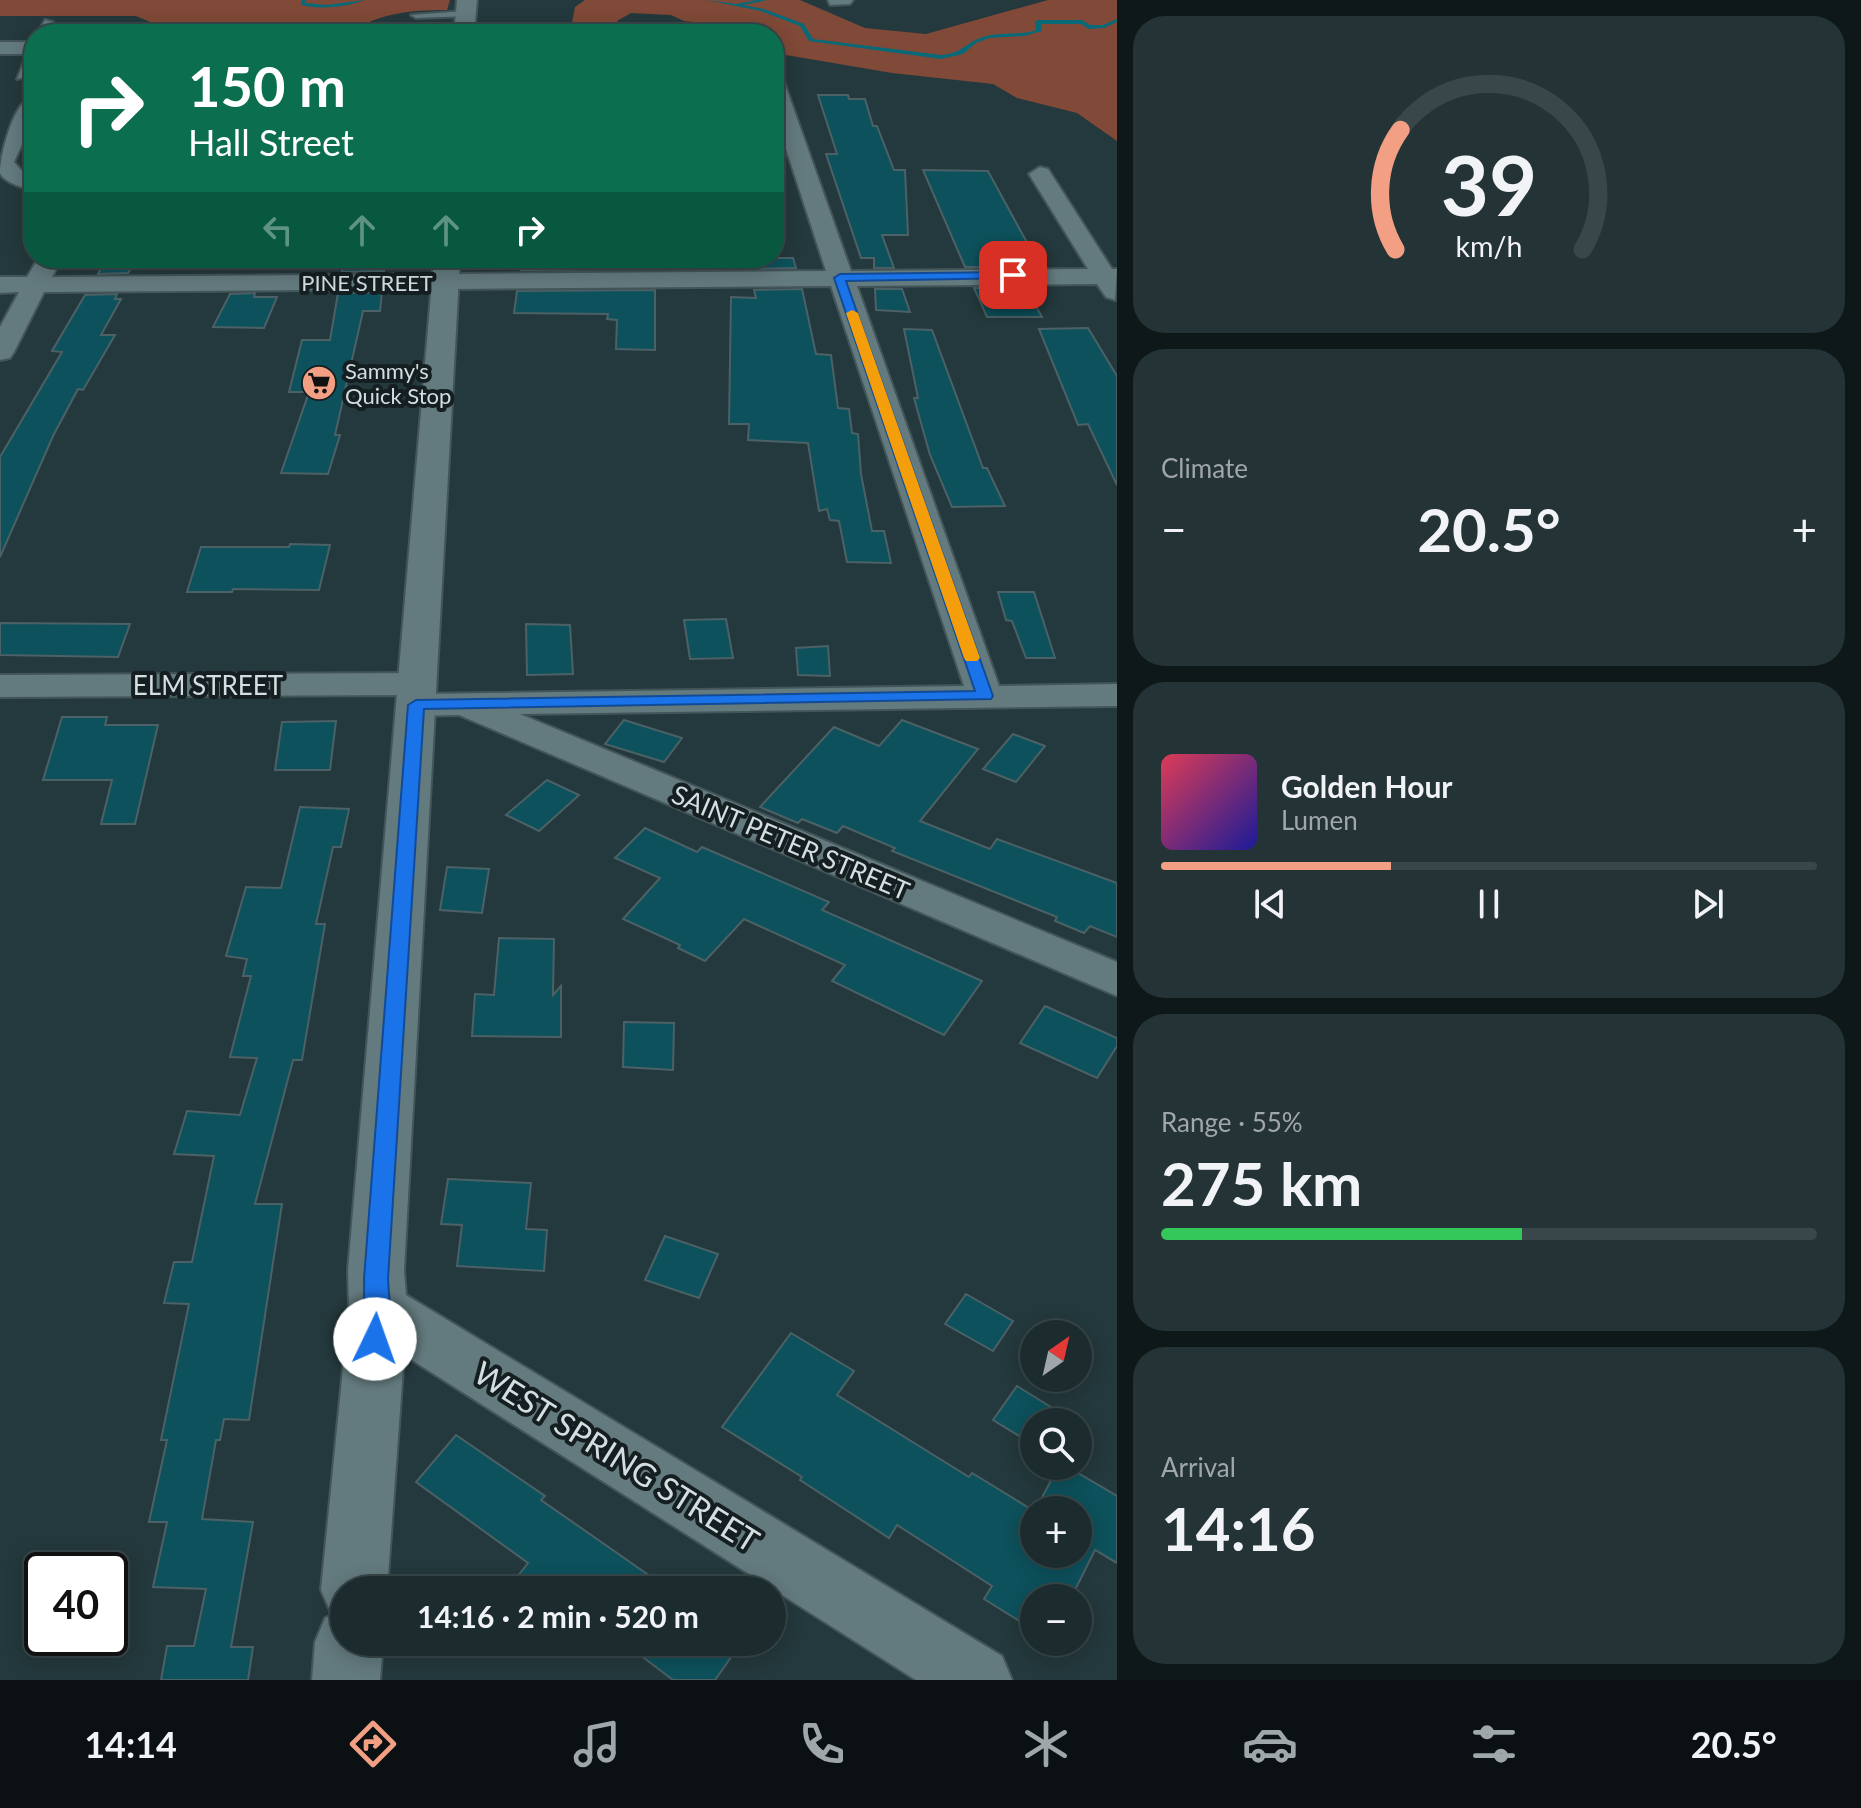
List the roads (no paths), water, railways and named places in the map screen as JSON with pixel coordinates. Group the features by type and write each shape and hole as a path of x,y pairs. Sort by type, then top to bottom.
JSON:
{"street":[{"path":"0,48 24,48"},
{"path":"784,112 985,696"},
{"path":"24,118 3,162 13,175 24,180"},
{"path":"1040,174 1113,282"},
{"path":"0,352 44,268"},
{"path":"355,1576 378,1308 376,1279 446,270"},
{"name":"PINE STREET","path":"0,285 446,270 1113,282"},
{"name":"ELM STREET","path":"0,686 416,694 466,705 1117,695"},
{"name":"SAINT PETER STREET","path":"466,705 1117,980"},
{"name":"WEST SPRING STREET","path":"378,1308 978,1680"},
{"path":"346,1680 348,1656"}],"lane":[{"path":"416,15 466,16"},
{"path":"20,77 24,69"}],"waterway":[{"path":"304,0 303,4 318,6 363,0"},
{"path":"708,0 762,10 802,25 811,40 941,57 961,53 974,42 988,37 1032,34 1039,31 1038,22 1082,22 1089,27 1104,26 1117,20"},
{"path":"739,4 765,0"}],"place":[{"name":"Sammy's Quick Stop","path":"319,383"}]}
